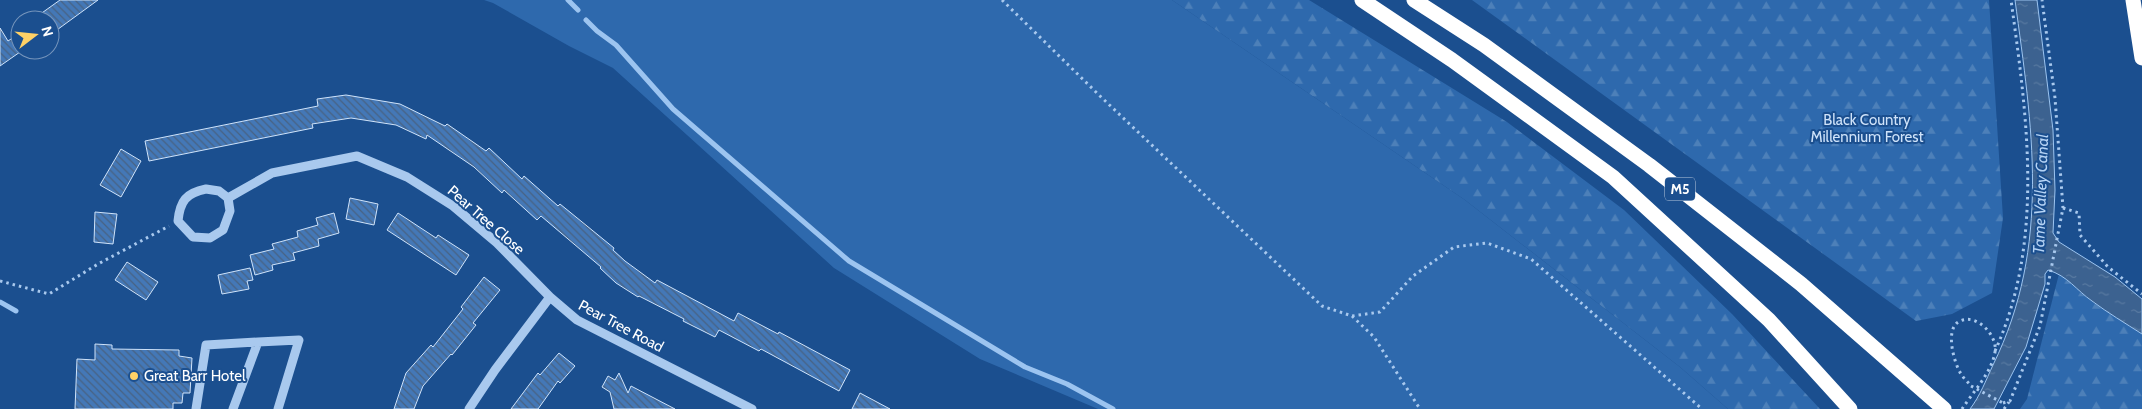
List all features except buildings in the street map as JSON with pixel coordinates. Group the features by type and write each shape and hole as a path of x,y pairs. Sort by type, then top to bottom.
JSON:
{"highway":[{"name":"M5","path":"1362,0 1452,60 1612,177 1769,320 1850,409"},
{"name":"M5","path":"1414,0 1484,45 1649,165 1802,284 1944,409"},
{"path":"2133,0 2142,58"}],"street":[{"name":"Pear Tree Close","path":"228,198 272,173 357,156 407,177 453,206 497,244 550,297"},
{"path":"206,189 219,191 228,198 230,211 224,230 210,238 193,237 178,221 179,208 185,199 195,191 206,189"},
{"path":"469,409 495,370 550,297"},
{"name":"Pear Tree Road","path":"550,297 577,320 752,409"},
{"path":"196,409 206,345 299,340 278,409"},
{"path":"233,409 258,342"}],"path":[{"path":"1002,0 1101,97 1322,306 1352,316 1374,337 1420,409"},
{"path":"1962,409 1989,367 2006,328 2023,256 2029,169 2025,97 2011,0"},
{"path":"2004,409 2010,401 2040,326 2063,208 2055,98 2042,0"},
{"path":"2063,208 2079,213 2080,235 2108,267 2142,294"},
{"path":"0,281 49,294 98,264 178,221"},
{"path":"1352,316 1380,312 1413,276 1454,247 1487,243 1530,260 1702,409"},
{"path":"1995,351 1994,341 1982,324 1972,320 1961,320 1954,326 1950,338 1960,374 1971,386 2003,403 2010,401"}],"green space":[{"path":"484,0 1172,0 1465,200 1680,367 1728,409 1098,409 980,359 834,268 613,68 569,46 493,3"},
{"path":"1172,0 1309,0 1507,122 1624,210 1732,314 1820,409 1728,409 1680,367 1465,200"},
{"name":"Black Country Millennium Forest","path":"1472,0 1989,0 2003,218 1992,293 1952,314 1916,321"},
{"path":"2059,274 2075,285 2080,292 2094,303 2142,334 2142,409 2020,409 2027,399"}],"water":[{"name":"Tame Valley Canal","path":"2015,0 2037,0 2053,130 2055,190 2053,233 2059,242 2115,277 2142,299 2142,334 2086,297 2061,276 2048,270 2045,274 2045,284 2026,347 1994,409 1970,409 1977,399 2012,320 2024,275 2030,230 2032,185 2031,139"}],"waterway":[{"path":"568,0 578,10"},
{"path":"586,20 616,45 673,109 849,261 1025,367 1067,384 1113,409"},
{"path":"0,302 16,311"}],"place":[{"name":"Great Barr Hotel","path":"134,376"}]}
